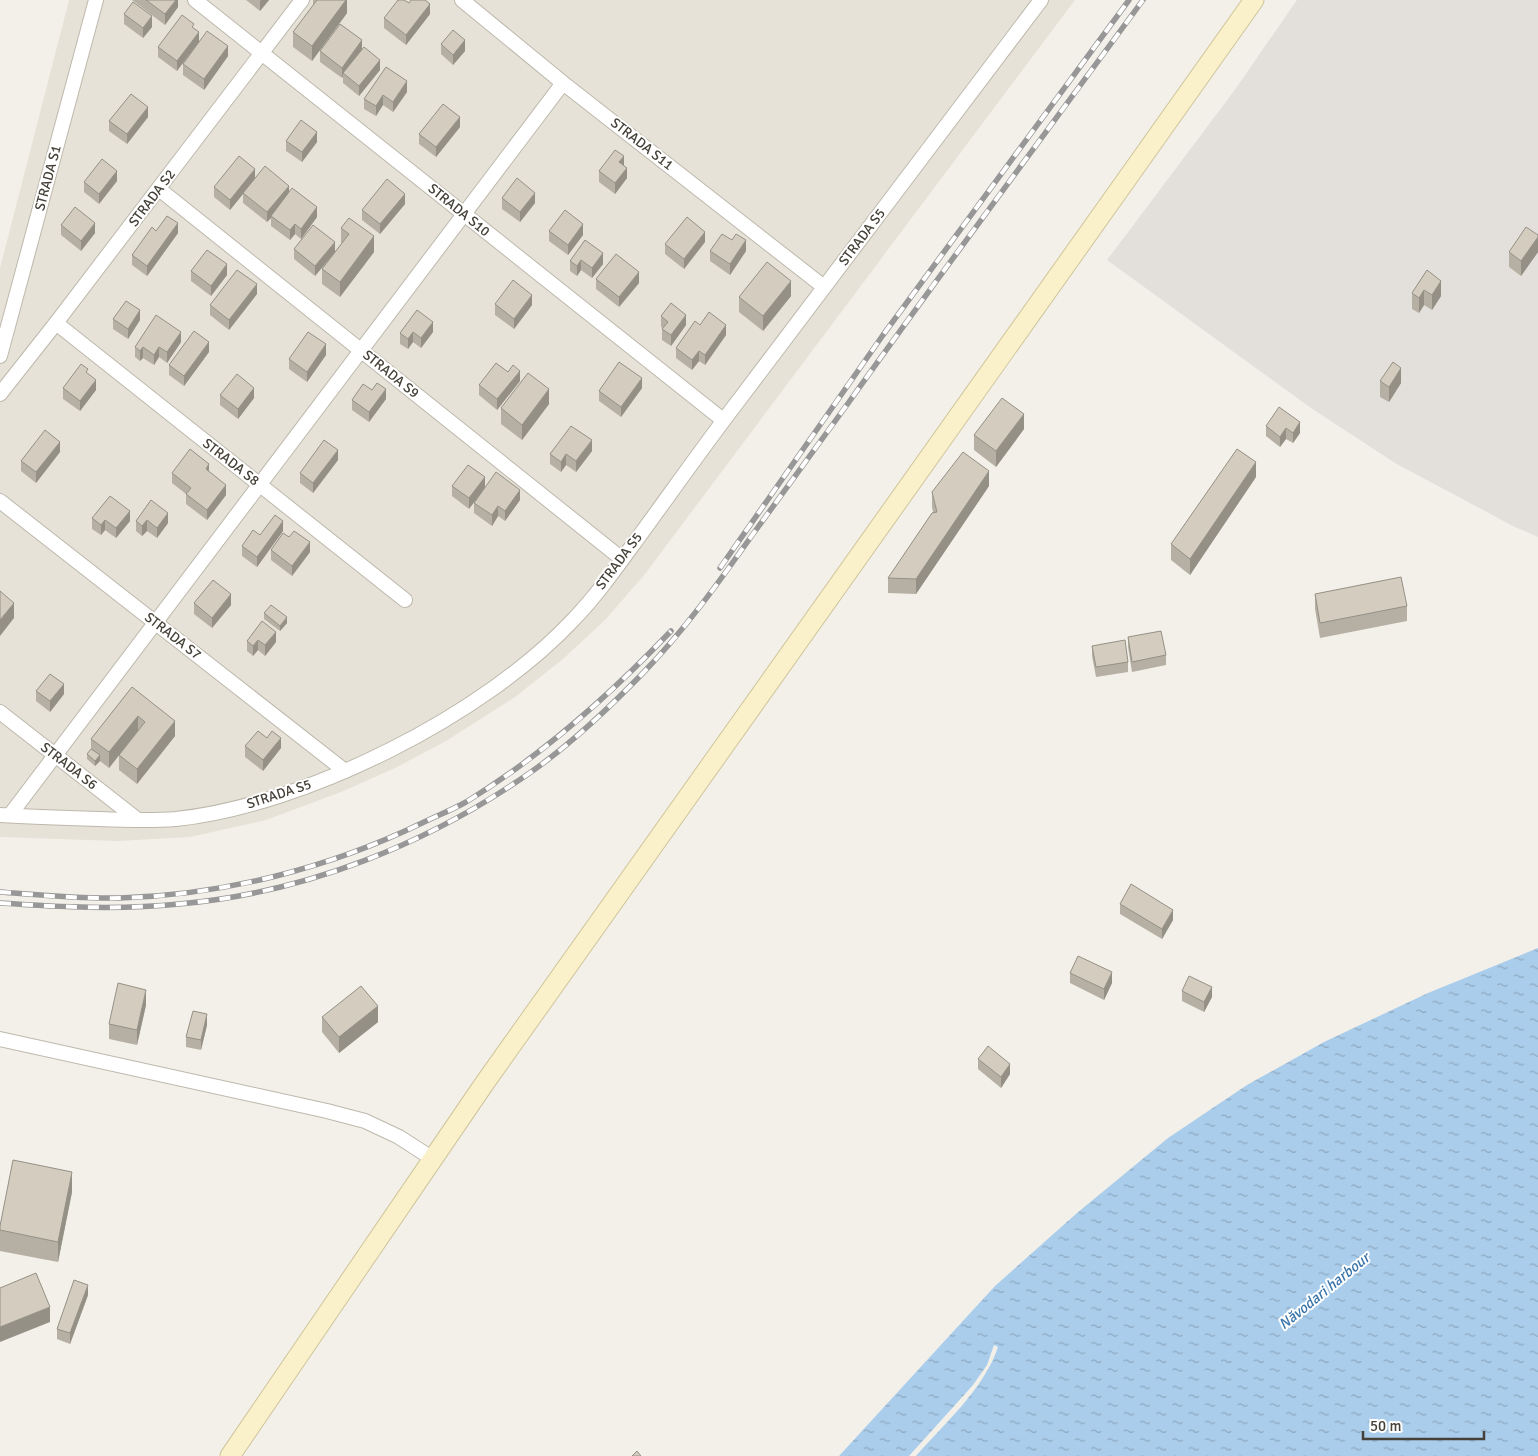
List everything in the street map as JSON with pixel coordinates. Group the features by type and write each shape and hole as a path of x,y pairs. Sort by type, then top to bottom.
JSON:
{"main road":[{"path":"230,1456 484,1084 1254,0"}],"street":[{"name":"STRADA S1","path":"0,356 96,0"},
{"name":"STRADA S10","path":"195,0 723,420"},
{"name":"STRADA S2","path":"0,394 302,0"},
{"name":"STRADA S11","path":"462,0 563,82 824,287"},
{"name":"STRADA S5","path":"5,815 138,820 175,819 222,812 267,799 345,771 415,736 478,699 537,655 575,618 622,559 723,420 1041,0"},
{"path":"5,815 56,755 563,82"},
{"name":"STRADA S9","path":"159,189 622,559"},
{"name":"STRADA S8","path":"56,323 405,600"},
{"name":"STRADA S7","path":"0,501 345,771"},
{"name":"STRADA S6","path":"0,712 138,820"},
{"path":"0,1039 365,1121 399,1137 433,1158"}],"shaded area":[{"path":"69,0 1075,0 645,574 606,619 563,659 515,697 446,741 395,768 341,792 266,820 190,837 118,841 0,837 0,268"},
{"path":"1297,0 1538,0 1538,537 1513,526 1395,463 1311,408 1107,260 1234,91"}],"water":[{"name":"Năvodari harbour","path":"1538,948 1538,1456 916,1456 974,1391 992,1362 998,1347 994,1345 987,1365 973,1385 909,1456 839,1456 995,1286 1077,1213 1168,1138 1247,1085 1324,1042 1428,993"}],"building":[{"path":"146,0 176,0 165,14"},
{"path":"317,0 346,0 312,46 293,32"},
{"path":"398,0 404,0 409,3 411,0 425,0 430,4 406,35 384,18"},
{"path":"133,2 152,16 143,28 124,14"},
{"path":"182,15 194,24 192,27 199,32 177,61 158,47"},
{"path":"340,24 362,40 342,68 320,51"},
{"path":"453,30 465,40 453,55 441,44"},
{"path":"207,31 228,46 204,79 183,64"},
{"path":"364,47 380,60 359,86 343,73"},
{"path":"386,67 407,81 393,102 383,95 376,106 364,99"},
{"path":"131,94 148,107 127,134 109,121"},
{"path":"443,104 460,117 436,147 419,134"},
{"path":"301,120 317,132 302,152 286,141"},
{"path":"615,150 624,156 619,162 627,168 615,183 599,171"},
{"path":"239,156 255,169 230,200 214,187"},
{"path":"102,159 117,171 99,194 84,182"},
{"path":"265,166 289,186 267,212 243,193"},
{"path":"517,178 535,193 520,212 502,198"},
{"path":"387,179 405,194 380,224 362,210"},
{"path":"292,188 317,207 301,229 295,224 290,230 271,216"},
{"path":"75,207 95,223 81,241 61,225"},
{"path":"565,210 583,224 568,245 549,231"},
{"path":"167,216 178,223 147,266 132,255 152,227 156,231"},
{"path":"687,217 705,232 684,259 665,244"},
{"path":"349,218 374,236 340,282 322,269 349,234 341,228"},
{"path":"313,225 335,242 315,266 294,249"},
{"path":"1526,227 1538,235 1538,237 1521,261 1509,252"},
{"path":"722,234 732,240 736,234 746,240 730,264 710,251"},
{"path":"585,240 603,253 592,268 581,260 577,266 570,261"},
{"path":"207,250 227,264 211,286 191,271"},
{"path":"616,254 639,272 619,297 596,279"},
{"path":"767,262 791,281 763,316 739,297"},
{"path":"237,270 257,284 229,320 210,305"},
{"path":"1427,270 1441,281 1432,295 1424,290 1419,298 1412,293"},
{"path":"513,280 532,295 514,319 495,304"},
{"path":"126,301 140,310 128,329 113,319"},
{"path":"671,303 686,315 671,335 662,329 668,322 661,316"},
{"path":"417,310 433,322 421,338 413,332 408,339 400,333"},
{"path":"709,312 726,325 705,355 699,351 692,360 676,348 695,321 700,325"},
{"path":"156,315 181,332 167,352 159,347 154,355 143,347 140,351 135,347"},
{"path":"194,331 209,342 184,376 169,365"},
{"path":"308,332 326,344 307,372 289,359"},
{"path":"619,362 642,378 621,407 599,391"},
{"path":"1393,362 1401,368 1389,387 1380,381"},
{"path":"496,363 508,372 513,365 520,371 497,399 479,385"},
{"path":"81,364 88,369 86,372 96,380 80,401 63,388"},
{"path":"528,373 549,389 522,425 501,408"},
{"path":"237,374 254,388 238,409 220,395"},
{"path":"377,383 386,389 369,412 352,400 363,384 372,390"},
{"path":"1002,398 1024,414 996,451 974,435"},
{"path":"1279,407 1300,422 1293,433 1286,428 1280,437 1266,426"},
{"path":"571,426 592,440 576,461 566,454 561,462 550,454"},
{"path":"45,430 60,442 36,472 21,461"},
{"path":"324,440 338,450 313,483 300,473"},
{"path":"190,449 209,464 206,469 226,485 207,510 186,494 191,488 172,473"},
{"path":"1237,449 1256,462 1190,559 1171,544"},
{"path":"963,452 989,471 916,579 888,578 932,513 937,512 932,492"},
{"path":"468,465 485,477 469,498 452,486"},
{"path":"496,472 520,490 505,511 498,506 492,515 474,503"},
{"path":"110,496 130,511 116,528 105,520 101,525 92,518"},
{"path":"151,500 168,513 157,528 147,520 142,526 136,521"},
{"path":"275,515 283,521 257,557 242,546 253,530 260,535"},
{"path":"294,531 310,542 292,566 271,550 283,533 289,537"},
{"path":"1401,577 1407,606 1320,623 1315,594"},
{"path":"213,580 231,594 212,618 194,603"},
{"path":"0,591 14,603 0,620"},
{"path":"271,605 287,617 280,626 264,613"},
{"path":"262,621 276,632 265,645 258,640 253,646 247,641"},
{"path":"1161,631 1166,655 1132,662 1128,637"},
{"path":"1125,640 1128,662 1096,667 1092,646"},
{"path":"50,674 64,684 50,701 36,691"},
{"path":"132,687 175,721 137,769 119,755 145,722 138,716 109,752 91,739"},
{"path":"258,731 267,738 272,731 281,738 263,760 245,746"},
{"path":"91,749 100,755 95,761 87,754"},
{"path":"1131,884 1173,910 1162,929 1120,904"},
{"path":"1078,956 1112,972 1104,989 1070,973"},
{"path":"1189,976 1212,987 1204,1002 1182,991"},
{"path":"118,983 146,990 137,1030 109,1024"},
{"path":"361,986 378,1006 339,1037 322,1017"},
{"path":"193,1011 207,1014 201,1040 186,1037"},
{"path":"988,1046 1010,1064 1001,1077 978,1059"},
{"path":"13,1160 72,1172 58,1242 0,1230"},
{"path":"36,1273 50,1307 0,1327 0,1288"},
{"path":"74,1280 88,1285 70,1333 57,1329"},
{"path":"637,1451 641,1456 632,1456"}],"railway":[{"path":"720,568 883,335 1129,0"},
{"path":"0,903 67,907 157,906 226,898 273,889 364,861 408,843 491,798 560,750 642,674 700,606 1143,0"},
{"path":"0,892 120,898 198,891 237,885 313,866 387,839 466,802 522,765 624,679 671,631"}]}
